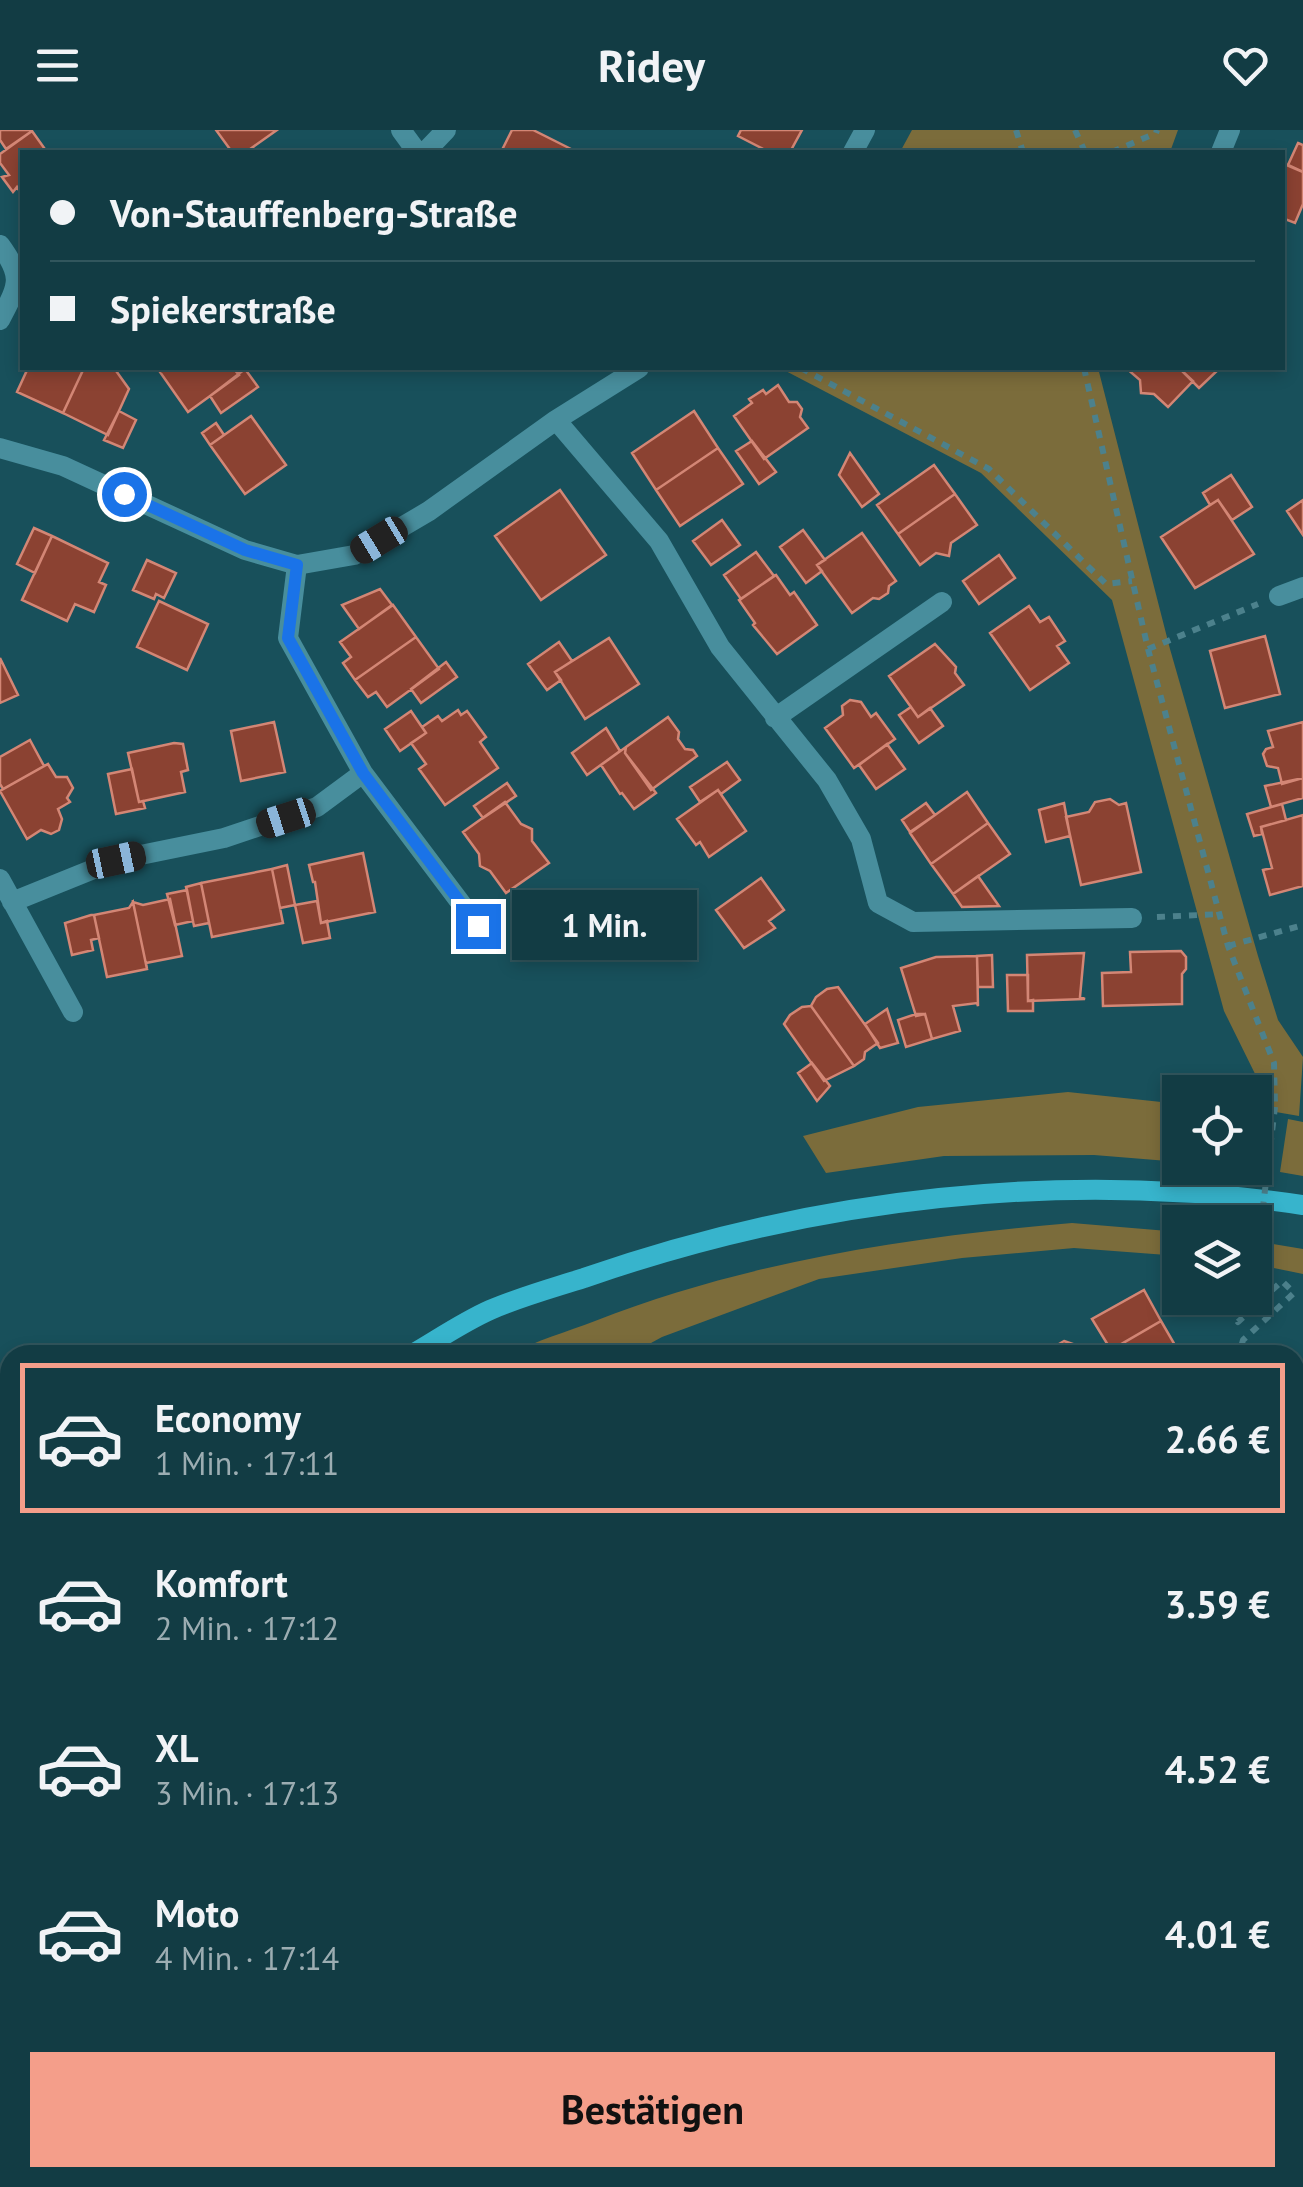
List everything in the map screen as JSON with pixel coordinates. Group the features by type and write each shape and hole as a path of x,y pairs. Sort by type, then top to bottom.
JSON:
{"main road":[{"path":"429,1345 490,1310 647,1256 803,1217 946,1196 1092,1188 1303,1205"}],"street":[{"path":"427,150 446,130"},
{"path":"0,245 16,267 15,290 0,320"},
{"path":"0,448 63,466 245,550 297,565 354,555 428,511 556,420 637,370"},
{"path":"556,420 659,541 720,648 827,780 861,839 878,903 913,922 1132,918"},
{"path":"297,565 288,638 363,773 478,926"},
{"path":"1278,596 1303,587"},
{"path":"775,718 942,602"},
{"path":"12,902 116,860 224,838 317,808 363,773"},
{"path":"0,880 73,1012"}],"path":[{"path":"1116,150 1157,130"},
{"path":"805,370 989,468 1106,584 1132,582"},
{"path":"1084,370 1148,649 1228,946 1274,1064 1275,1106 1263,1205"},
{"path":"1148,649 1278,596"},
{"path":"1132,918 1220,914"},
{"path":"1228,946 1303,924"},
{"path":"1272,1290 1282,1281 1294,1293 1272,1313"},
{"path":"1242,1345 1270,1315"}],"shaded area":[{"path":"912,130 1178,130 1171,150 901,150"},
{"path":"784,370 1099,370 1170,649 1258,956 1278,1020 1303,1057 1299,1116 1272,1111 1272,1075 1256,1075 1224,1011 1112,600 981,473"},
{"path":"1068,1092 1162,1102 1162,1161 1094,1155 944,1156 826,1173 803,1136 918,1107"},
{"path":"1288,1119 1303,1122 1303,1176 1280,1172"},
{"path":"1072,1223 1162,1230 1162,1255 1074,1248 962,1258 819,1279 647,1345 532,1345 712,1282 890,1244"},
{"path":"1272,1244 1303,1249 1303,1274 1272,1268"}],"building":[{"path":"0,130 32,131 6,149 0,140"},
{"path":"216,130 277,130 249,150 231,150"},
{"path":"512,130 533,130 573,150 502,150"},
{"path":"741,130 802,130 791,150 765,150 738,136"},
{"path":"32,131 46,150 20,150 20,192 17,187 13,192 2,177 9,175 0,163 0,154"},
{"path":"1298,143 1303,145 1303,172 1288,165"},
{"path":"1285,164 1303,172 1303,204 1295,223 1285,219"},
{"path":"27,370 83,370 63,413 17,392"},
{"path":"83,370 115,370 129,389 108,435 63,413"},
{"path":"235,370 239,375 188,412 160,372"},
{"path":"244,370 258,387 221,413 210,396"},
{"path":"1128,370 1181,370 1193,381 1168,407 1154,394 1141,393 1140,380"},
{"path":"1181,370 1218,370 1199,388"},
{"path":"778,385 789,402 797,402 802,409 800,417 808,428 764,459 734,416 752,403 749,399"},
{"path":"119,411 136,420 123,448 104,440"},
{"path":"694,411 718,448 656,490 632,453"},
{"path":"251,416 286,465 245,494 210,445"},
{"path":"216,423 224,435 210,445 202,433"},
{"path":"752,441 776,472 759,484 736,451"},
{"path":"718,448 743,484 680,526 656,490"},
{"path":"850,453 879,494 862,507 839,475"},
{"path":"934,465 955,494 898,534 877,505"},
{"path":"1231,475 1252,507 1232,520 1218,500 1210,505 1203,493"},
{"path":"560,490 606,555 541,600 495,536"},
{"path":"955,494 977,525 951,543 949,556 936,553 920,565 898,534"},
{"path":"1218,500 1254,554 1195,588 1161,537"},
{"path":"1303,500 1303,535 1287,511"},
{"path":"722,520 740,545 711,565 693,541"},
{"path":"34,528 52,536 35,573 17,564"},
{"path":"803,530 825,560 817,565 822,571 806,583 780,547"},
{"path":"862,533 896,581 889,586 888,593 852,613 817,565"},
{"path":"52,536 108,563 99,582 106,585 94,612 75,604 67,621 22,600"},
{"path":"756,552 774,576 741,599 724,575"},
{"path":"999,555 1015,578 979,604 963,581"},
{"path":"147,560 176,573 164,598 156,594 154,599 133,590"},
{"path":"776,575 790,595 794,592 817,625 777,654 739,600"},
{"path":"380,589 392,605 359,629 342,605"},
{"path":"159,601 208,624 187,670 137,647"},
{"path":"393,605 416,637 355,680 343,663 351,657 340,642"},
{"path":"1029,606 1040,622 1049,617 1065,641 1057,646 1069,663 1030,690 990,633"},
{"path":"1265,636 1280,694 1225,708 1210,651"},
{"path":"416,637 439,669 387,707 376,692 368,697 355,680"},
{"path":"609,638 639,684 585,719 555,672"},
{"path":"559,642 572,661 555,672 561,680 547,690 528,664"},
{"path":"935,644 956,667 955,673 964,685 918,717 889,676"},
{"path":"0,658 18,695 0,703"},
{"path":"446,662 457,677 421,703 411,689"},
{"path":"850,700 861,702 871,717 876,713 895,739 854,768 825,728 843,715 842,706"},
{"path":"911,707 918,717 930,708 943,726 919,743 899,715"},
{"path":"458,710 461,715 467,711 486,737 480,742 498,768 445,805 419,769 426,764 411,743 426,733 422,727 438,716 442,721"},
{"path":"411,711 426,733 400,751 385,729"},
{"path":"668,717 685,749 693,750 697,756 651,790 625,753 626,747"},
{"path":"274,722 285,772 241,781 231,731"},
{"path":"1303,722 1303,778 1282,784 1278,768 1267,766 1263,754 1273,747 1268,731"},
{"path":"606,728 620,751 587,775 572,753"},
{"path":"30,740 44,766 3,789 0,757"},
{"path":"183,744 188,770 181,772 185,792 139,802 128,753"},
{"path":"887,744 905,769 876,789 859,765"},
{"path":"626,747 625,753 656,793 634,809 601,765"},
{"path":"727,762 740,780 721,794 718,790 700,802 690,787"},
{"path":"48,764 56,777 67,777 73,788 67,798 70,802 58,809 62,819 59,830 51,834 41,830 27,839 0,791"},
{"path":"132,769 139,802 143,801 145,808 116,814 108,774"},
{"path":"1303,778 1303,798 1271,807 1265,786"},
{"path":"507,783 516,796 483,818 474,806"},
{"path":"718,790 746,831 709,857 677,819"},
{"path":"967,792 988,823 931,864 910,833"},
{"path":"1110,799 1119,805 1126,803 1141,872 1081,885 1066,817 1089,812 1095,802"},
{"path":"505,802 521,824 532,829 532,841 549,863 506,893 490,871 480,866 479,854 463,832"},
{"path":"926,803 935,815 910,832 902,820"},
{"path":"1064,803 1070,836 1046,842 1039,810"},
{"path":"1282,804 1286,820 1261,827 1262,834 1254,836 1247,814"},
{"path":"1303,815 1303,886 1270,895 1263,870 1272,868 1261,827"},
{"path":"988,823 1010,854 953,894 931,864"},
{"path":"363,853 375,912 321,923 309,865"},
{"path":"287,865 295,905 280,908 272,869"},
{"path":"272,869 283,923 212,937 201,883"},
{"path":"978,876 999,906 962,907 953,894"},
{"path":"761,878 784,910 769,921 775,928 744,948 716,910"},
{"path":"201,883 209,923 194,926 186,887"},
{"path":"187,890 193,921 175,925 167,894"},
{"path":"170,899 182,956 146,963 147,969 133,902 143,905"},
{"path":"317,901 321,923 327,921 330,938 303,943 295,905"},
{"path":"133,902 147,969 107,977 94,915 129,908"},
{"path":"91,915 99,938 91,940 93,950 72,955 65,923"},
{"path":"1181,951 1186,957 1182,1004 1103,1006 1102,973 1131,972 1130,952"},
{"path":"1084,953 1080,997 1085,999 1028,1001 1027,955"},
{"path":"992,955 993,987 978,987 977,956"},
{"path":"977,956 978,1006 953,1006 960,1031 932,1039 925,1014 916,1016 901,968 936,957"},
{"path":"1007,975 1028,975 1028,1001 1033,1000 1033,1011 1008,1011"},
{"path":"838,987 878,1043 854,1066 811,1006 827,989"},
{"path":"811,1006 854,1066 824,1081 784,1024 802,1007"},
{"path":"887,1009 898,1043 880,1048 865,1024"},
{"path":"925,1014 932,1039 906,1047 898,1020"},
{"path":"812,1063 830,1086 817,1101 798,1073"},
{"path":"1144,1290 1161,1321 1120,1345 1108,1345 1092,1319"},
{"path":"1161,1321 1175,1345 1120,1345"}],"route":[{"path":"124,494 245,550 297,565 288,638 363,773 478,926"}]}
